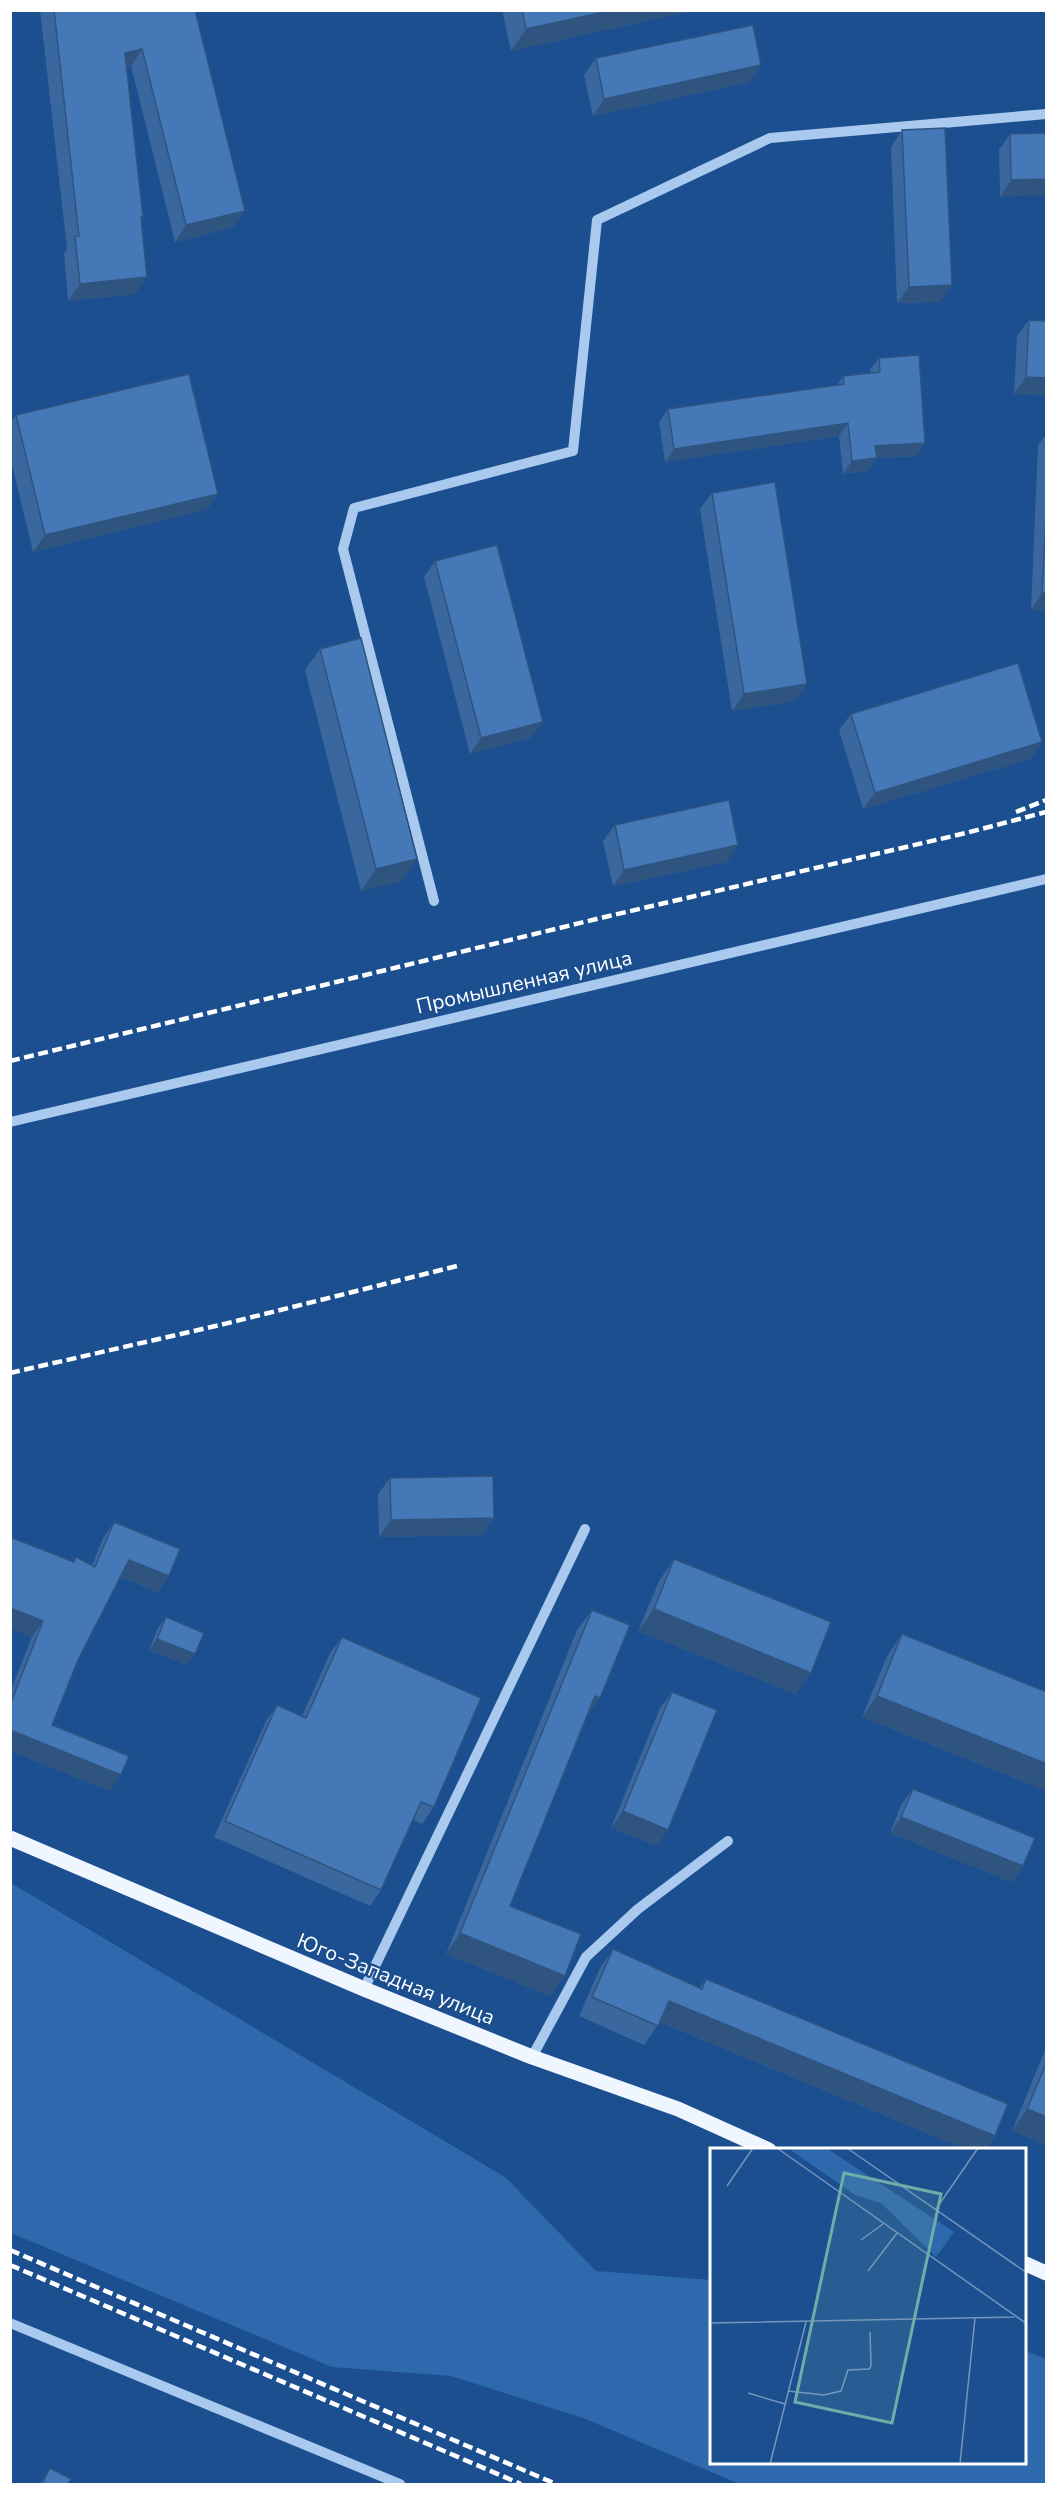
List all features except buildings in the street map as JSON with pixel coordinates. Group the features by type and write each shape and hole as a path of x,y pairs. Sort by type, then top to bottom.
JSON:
{"main road":[{"name":"Юго-Западная улица","path":"10,1838 364,1989 532,2057 678,2109 765,2148"},
{"path":"1027,2264 1047,2273"}],"street":[{"path":"434,901 343,549 354,508 573,451 597,220 770,138 1047,114"},
{"name":"Промышленная улица","path":"10,1122 1047,879"},
{"path":"364,1989 585,1529"},
{"path":"532,2057 579,1969 591,1953 638,1909 728,1841"},
{"path":"10,2323 400,2484"}],"shaded area":[{"path":"11,1883 505,2177 596,2271 710,2280 710,2465 1027,2465 1027,2351 1046,2359 1046,2484 740,2484 583,2418 451,2376 332,2367 11,2233"}],"railway":[{"path":"1016,812 1046,800"},
{"path":"10,1061 1046,812"},
{"path":"10,1373 220,1325 457,1266"},
{"path":"10,2250 556,2484"},
{"path":"10,2265 521,2484"}]}
